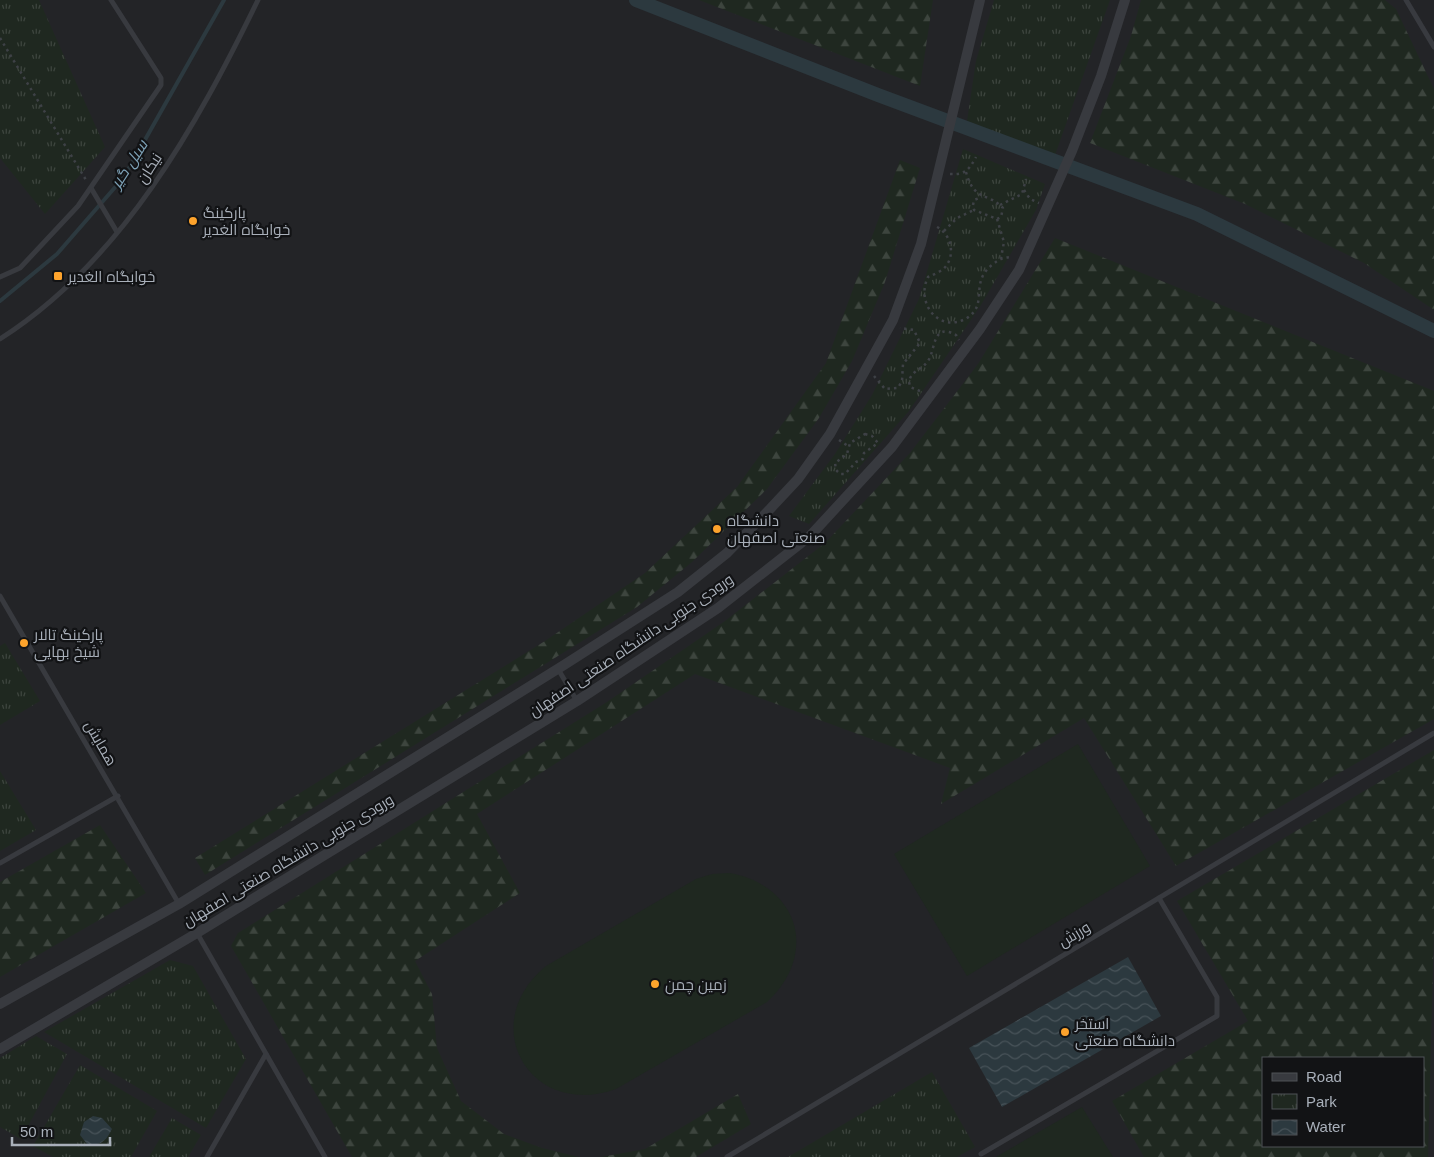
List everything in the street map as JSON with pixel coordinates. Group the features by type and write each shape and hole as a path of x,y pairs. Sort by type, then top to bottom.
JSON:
{"street":[{"name":"ورودی جنوبی دانشگاه صنعتی اصفهان","path":"0,1004 179,904 558,669 678,592 727,553 798,479 838,421 889,328 921,244 980,0"},
{"name":"ورودی جنوبی دانشگاه صنعتی اصفهان","path":"0,1049 197,933 577,702 718,608 810,536 892,447 965,350 1010,285 1024,259 1072,151 1101,76 1124,0"}],"lane":[{"path":"0,277 20,268 78,206 161,85 161,78 111,0"},
{"name":"نیکان","path":"0,339 22,325 66,287 117,232 158,181 229,59 258,0"},
{"path":"1406,0 1434,47"},
{"path":"91,188 117,232"},
{"name":"همایش","path":"0,596 118,796 179,904"},
{"path":"558,669 577,702"},
{"name":"ورزش","path":"727,1157 1434,733"},
{"path":"0,863 118,796"},
{"path":"981,1154 1217,1016 1218,997 1159,898"},
{"path":"197,933 325,1157"},
{"path":"207,1157 266,1054"}],"path":[{"path":"0,38 91,188"},
{"path":"938,174 959,175 966,172 976,157"},
{"path":"966,172 972,188 982,197 1000,205 1004,213 997,219"},
{"path":"1000,205 1010,201 1024,190 1026,179"},
{"path":"1024,190 1030,199 1048,205"},
{"path":"974,210 972,205 974,200 982,197"},
{"path":"944,231 957,218 974,210 997,219"},
{"path":"997,219 1004,242 1002,258"},
{"path":"927,222 944,231 950,244 948,263 928,277 924,294 927,308 941,320 959,321 973,313 980,300 981,278 984,272 1002,258 1024,259"},
{"path":"866,368 886,389 898,388 902,381 903,364 920,343 914,330 908,328 889,328"},
{"path":"933,392 916,390 910,387 908,382 910,375 928,361 934,340 939,334 951,332 956,335 965,350"},
{"path":"865,434 872,436 878,443 864,453 860,461 856,462 845,474 836,470 835,463 847,454 850,443 865,434"}],"shaded area":[{"name":"دانشگاه صنعتی اصفهان","path":"0,0 1434,0 1434,1157 0,1157"}],"green space":[{"path":"0,0 39,0 105,147 45,214 0,158"},
{"path":"699,0 933,0 920,86"},
{"path":"994,0 1110,0 1055,155 967,121 976,61"},
{"path":"1141,0 1385,0 1396,9 1434,89 1434,310 1364,263 1245,204 1090,143 1131,36"},
{"path":"963,149 1045,184 1036,210 981,305 909,411 809,524 789,516 835,454 872,395 919,299"},
{"path":"900,160 920,168 885,282 852,361 819,418 767,489 692,562 637,607 205,875 195,858 545,641 645,573 737,487 826,363"},
{"path":"1055,238 1434,391 1434,719 1176,866 1084,718 941,804 950,768 695,674 477,814 520,893 415,961 432,994 437,1048 461,1101 504,1134 542,1148 579,1157 352,1157 231,946 238,933 607,702 725,621 825,543 910,453 978,364"},
{"path":"5,643 40,701 0,725 0,646"},
{"path":"1078,744 1150,866 967,976 894,854"},
{"path":"1434,750 1434,928 1428,1157 1144,1157 1112,1101 1248,1021 1177,901"},
{"path":"0,771 36,830 0,851"},
{"path":"100,825 146,893 0,977 0,882"},
{"name":"زمین چمن","path":"730,873 754,880 772,892 786,907 794,924 796,944 793,963 783,983 767,1002 616,1089 585,1095 559,1091 537,1079 522,1061 514,1039 515,1014 525,989 546,966 696,879 712,874"},
{"path":"170,960 193,966 246,1059 206,1128 44,1032"},
{"path":"36,1036 67,1054 21,1139 0,1127 0,1058"},
{"path":"80,1065 157,1111 131,1157 53,1157 33,1146"},
{"path":"932,1072 975,1147 957,1157 788,1157"},
{"path":"738,1094 751,1124 696,1157 601,1157 645,1149"},
{"path":"1082,1107 1113,1157 996,1157"},
{"path":"172,1118 201,1135 188,1157 149,1157"}],"water":[{"name":"استخر دانشگاه صنعتی","path":"1128,957 1161,1016 1002,1107 969,1048"},
{"path":"93,1116 102,1118 112,1129 108,1137 102,1142 87,1144 80,1135 84,1122"}],"waterway":[{"name":"سیل گیر","path":"0,301 57,254 124,177 224,0"},
{"path":"636,0 878,95 1197,214 1434,331"}],"place":[{"name":"پارکینگ خوابگاه الغدیر","path":"193,221"},
{"name":"خوابگاه الغدیر","path":"58,276"},
{"name":"دانشگاه صنعتی اصفهان","path":"717,529"},
{"name":"پارکینگ تالار شیخ بهایی","path":"24,643"},
{"name":"زمین چمن","path":"655,984"},
{"name":"استخر دانشگاه صنعتی","path":"1065,1032"}]}
